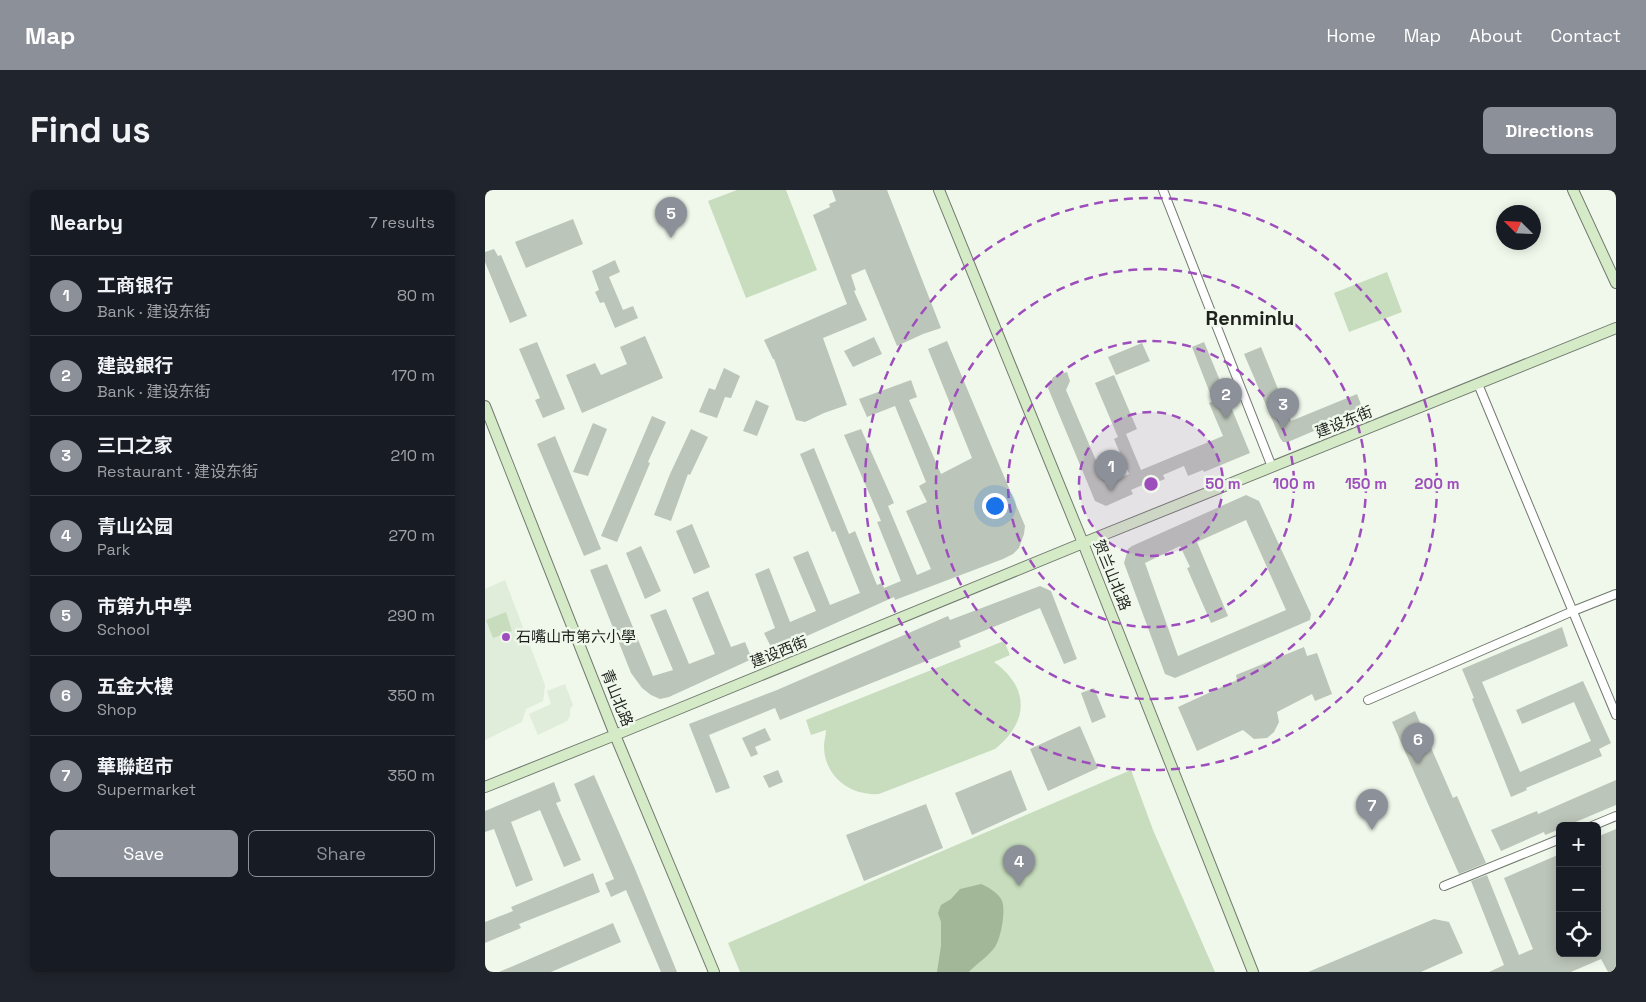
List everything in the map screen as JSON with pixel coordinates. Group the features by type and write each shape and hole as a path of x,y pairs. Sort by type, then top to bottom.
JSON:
{"main road":[{"name":"贺兰山北路","path":"939,190 1083,543 1253,972"},
{"path":"1573,190 1616,283"},
{"name":"建设东街","path":"1083,543 1616,328"},
{"name":"青山北路","path":"485,406 615,735 715,972"},
{"name":"建设西街","path":"485,787 1083,543"}],"street":[{"path":"1163,190 1272,467"},
{"path":"1478,384 1616,715"},
{"path":"1368,700 1616,594"},
{"path":"1601,822 1616,816"},
{"path":"1444,886 1556,841"}],"shaded area":[{"name":"石嘴山市第六小學","path":"505,580 545,685 543,701 526,709 522,722 485,740 485,589"},
{"path":"565,684 573,705 570,709 570,716 567,721 538,735 529,714 551,704 547,691"}],"green space":[{"path":"737,190 786,190 817,270 746,298 708,201"},
{"path":"1387,272 1402,312 1349,332 1334,293"},
{"path":"506,612 512,631 493,638 486,620"},
{"path":"1004,641 1010,655 994,662 1006,672 1014,683 1021,705 1014,728 995,749 879,794 858,792 849,788 834,775 825,757 826,730 811,735 806,720"},
{"path":"1131,770 1153,830 1215,972 740,972 728,943"},
{"path":"981,884 996,893 1001,898 1003,905 1001,931 995,947 969,972 937,972 941,946 941,922 938,913 941,905 951,899 960,889"}],"building":[{"path":"832,190 887,190 941,328 897,346 865,269 851,275 856,290 854,291 867,320 823,338 847,405 805,422 796,420 774,359 764,340 847,304 813,215 830,207 829,204 836,201"},
{"path":"573,219 583,244 526,268 515,242"},
{"path":"494,249 498,256 501,255 527,316 510,323 485,262 485,252"},
{"path":"615,260 620,272 609,277 623,310 633,306 638,318 615,328 604,302 600,303 595,292 599,290 592,271"},
{"path":"645,336 663,378 582,413 566,375 595,363 601,375 627,364 620,347"},
{"path":"874,337 882,354 853,367 844,351"},
{"path":"947,341 1025,526 1019,548 1013,554 1003,559 895,600 894,597 778,649 775,645 771,647 764,633 775,628 755,574 769,568 790,622 816,611 793,557 808,551 830,605 860,593 835,531 832,532 800,454 814,448 849,534 855,531 877,585 882,583 884,588 901,581 877,522 881,521 844,435 861,429 894,503 888,506 917,575 931,569 906,511 927,502 919,486 926,482 895,406 867,417 859,399 911,380 917,397 909,400 941,474 972,458 928,349"},
{"path":"537,342 565,409 543,418 535,400 540,398 519,349"},
{"path":"1204,342 1250,453 1204,472 1203,470 1188,476 1184,466 1163,475 1165,479 1155,483 1154,480 1131,490 1133,494 1106,506 1095,501 1048,388 1053,377 1067,372 1070,381 1066,390 1106,484 1129,474 1114,439 1118,437 1095,383 1114,375 1137,429 1126,434 1141,470 1223,436 1209,403 1213,401 1192,347"},
{"path":"1142,343 1150,361 1116,375 1108,357"},
{"path":"1261,347 1291,421 1357,394 1363,410 1288,442 1283,442 1244,354"},
{"path":"724,368 740,376 731,398 725,397 717,418 699,412 709,388 715,390"},
{"path":"756,400 769,406 757,436 743,431"},
{"path":"652,416 666,422 648,462 650,463 617,542 601,536"},
{"path":"593,423 607,429 588,476 573,472"},
{"path":"691,429 708,437 690,475 688,474 671,521 654,515 670,474"},
{"path":"555,436 601,549 584,556 537,444"},
{"path":"1246,495 1259,501 1311,614 1310,620 1175,678 1165,674 1124,563 1128,549","holes":["1246,520 1286,610 1178,656 1145,563 1180,546 1190,567 1187,568 1211,623 1228,616 1197,542"]},
{"path":"692,524 710,567 694,574 676,531"},
{"path":"641,546 661,591 645,599 626,553"},
{"path":"607,564 653,676 673,670 650,615 666,609 689,664 715,654 692,598 708,591 731,647 745,642 752,659 669,697 660,699 651,695 642,688 631,673 590,570"},
{"path":"1040,586 1051,591 1077,659 1064,664 1040,608 959,641 961,647 780,720 775,708 709,735 730,788 716,793 689,724 777,690 948,616 950,620"},
{"path":"1562,627 1568,646 1482,682 1520,772 1591,741 1574,702 1522,724 1516,710 1583,681 1611,743 1599,749 1602,756 1526,788 1527,790 1511,797 1462,669"},
{"path":"1304,647 1307,656 1317,653 1332,694 1315,701 1312,694 1277,712 1279,722 1274,732 1267,738 1254,739 1243,730 1197,751 1178,707 1237,680 1236,675"},
{"path":"1094,688 1106,717 1092,723 1081,693"},
{"path":"1415,711 1453,798 1457,796 1486,863 1459,874 1392,722"},
{"path":"1080,726 1098,768 1048,791 1030,749"},
{"path":"765,728 771,740 755,747 758,754 751,757 742,738"},
{"path":"778,770 783,782 769,788 763,776"},
{"path":"1011,770 1027,810 972,835 955,793"},
{"path":"594,775 677,972 661,972 626,890 611,897 605,883 614,879 574,784"},
{"path":"1616,780 1616,805 1576,822 1556,822 1556,831 1545,835 1544,832 1501,851 1491,830 1537,811 1538,814"},
{"path":"554,782 561,801 556,803 581,860 564,867 540,810 511,822 533,880 516,887 494,829 485,832 485,811"},
{"path":"926,804 943,848 864,881 846,835"},
{"path":"1616,829 1616,972 1608,972 1601,959 1571,972 1489,972 1504,965 1471,881 1487,875 1519,955 1533,949 1504,878 1556,856 1556,957 1601,957 1601,835"},
{"path":"593,873 600,892 519,924 521,928 485,943 485,922 513,911 511,907"},
{"path":"1434,919 1449,922 1463,953 1421,972 1308,972"},
{"path":"613,923 621,942 551,972 499,972"}],"place":[{"name":"市第九中學","path":"671,238"},
{"name":"建設銀行","path":"1226,419"},
{"name":"三口之家","path":"1283,429"},
{"name":"工商银行","path":"1111,491"},
{"name":"石嘴山市第六小學","path":"506,637"},
{"name":"五金大樓","path":"1418,764"},
{"name":"華聯超市","path":"1372,830"},
{"name":"青山公园","path":"1019,886"}],"district":[{"name":"Renminlu","path":"1250,318"}]}
